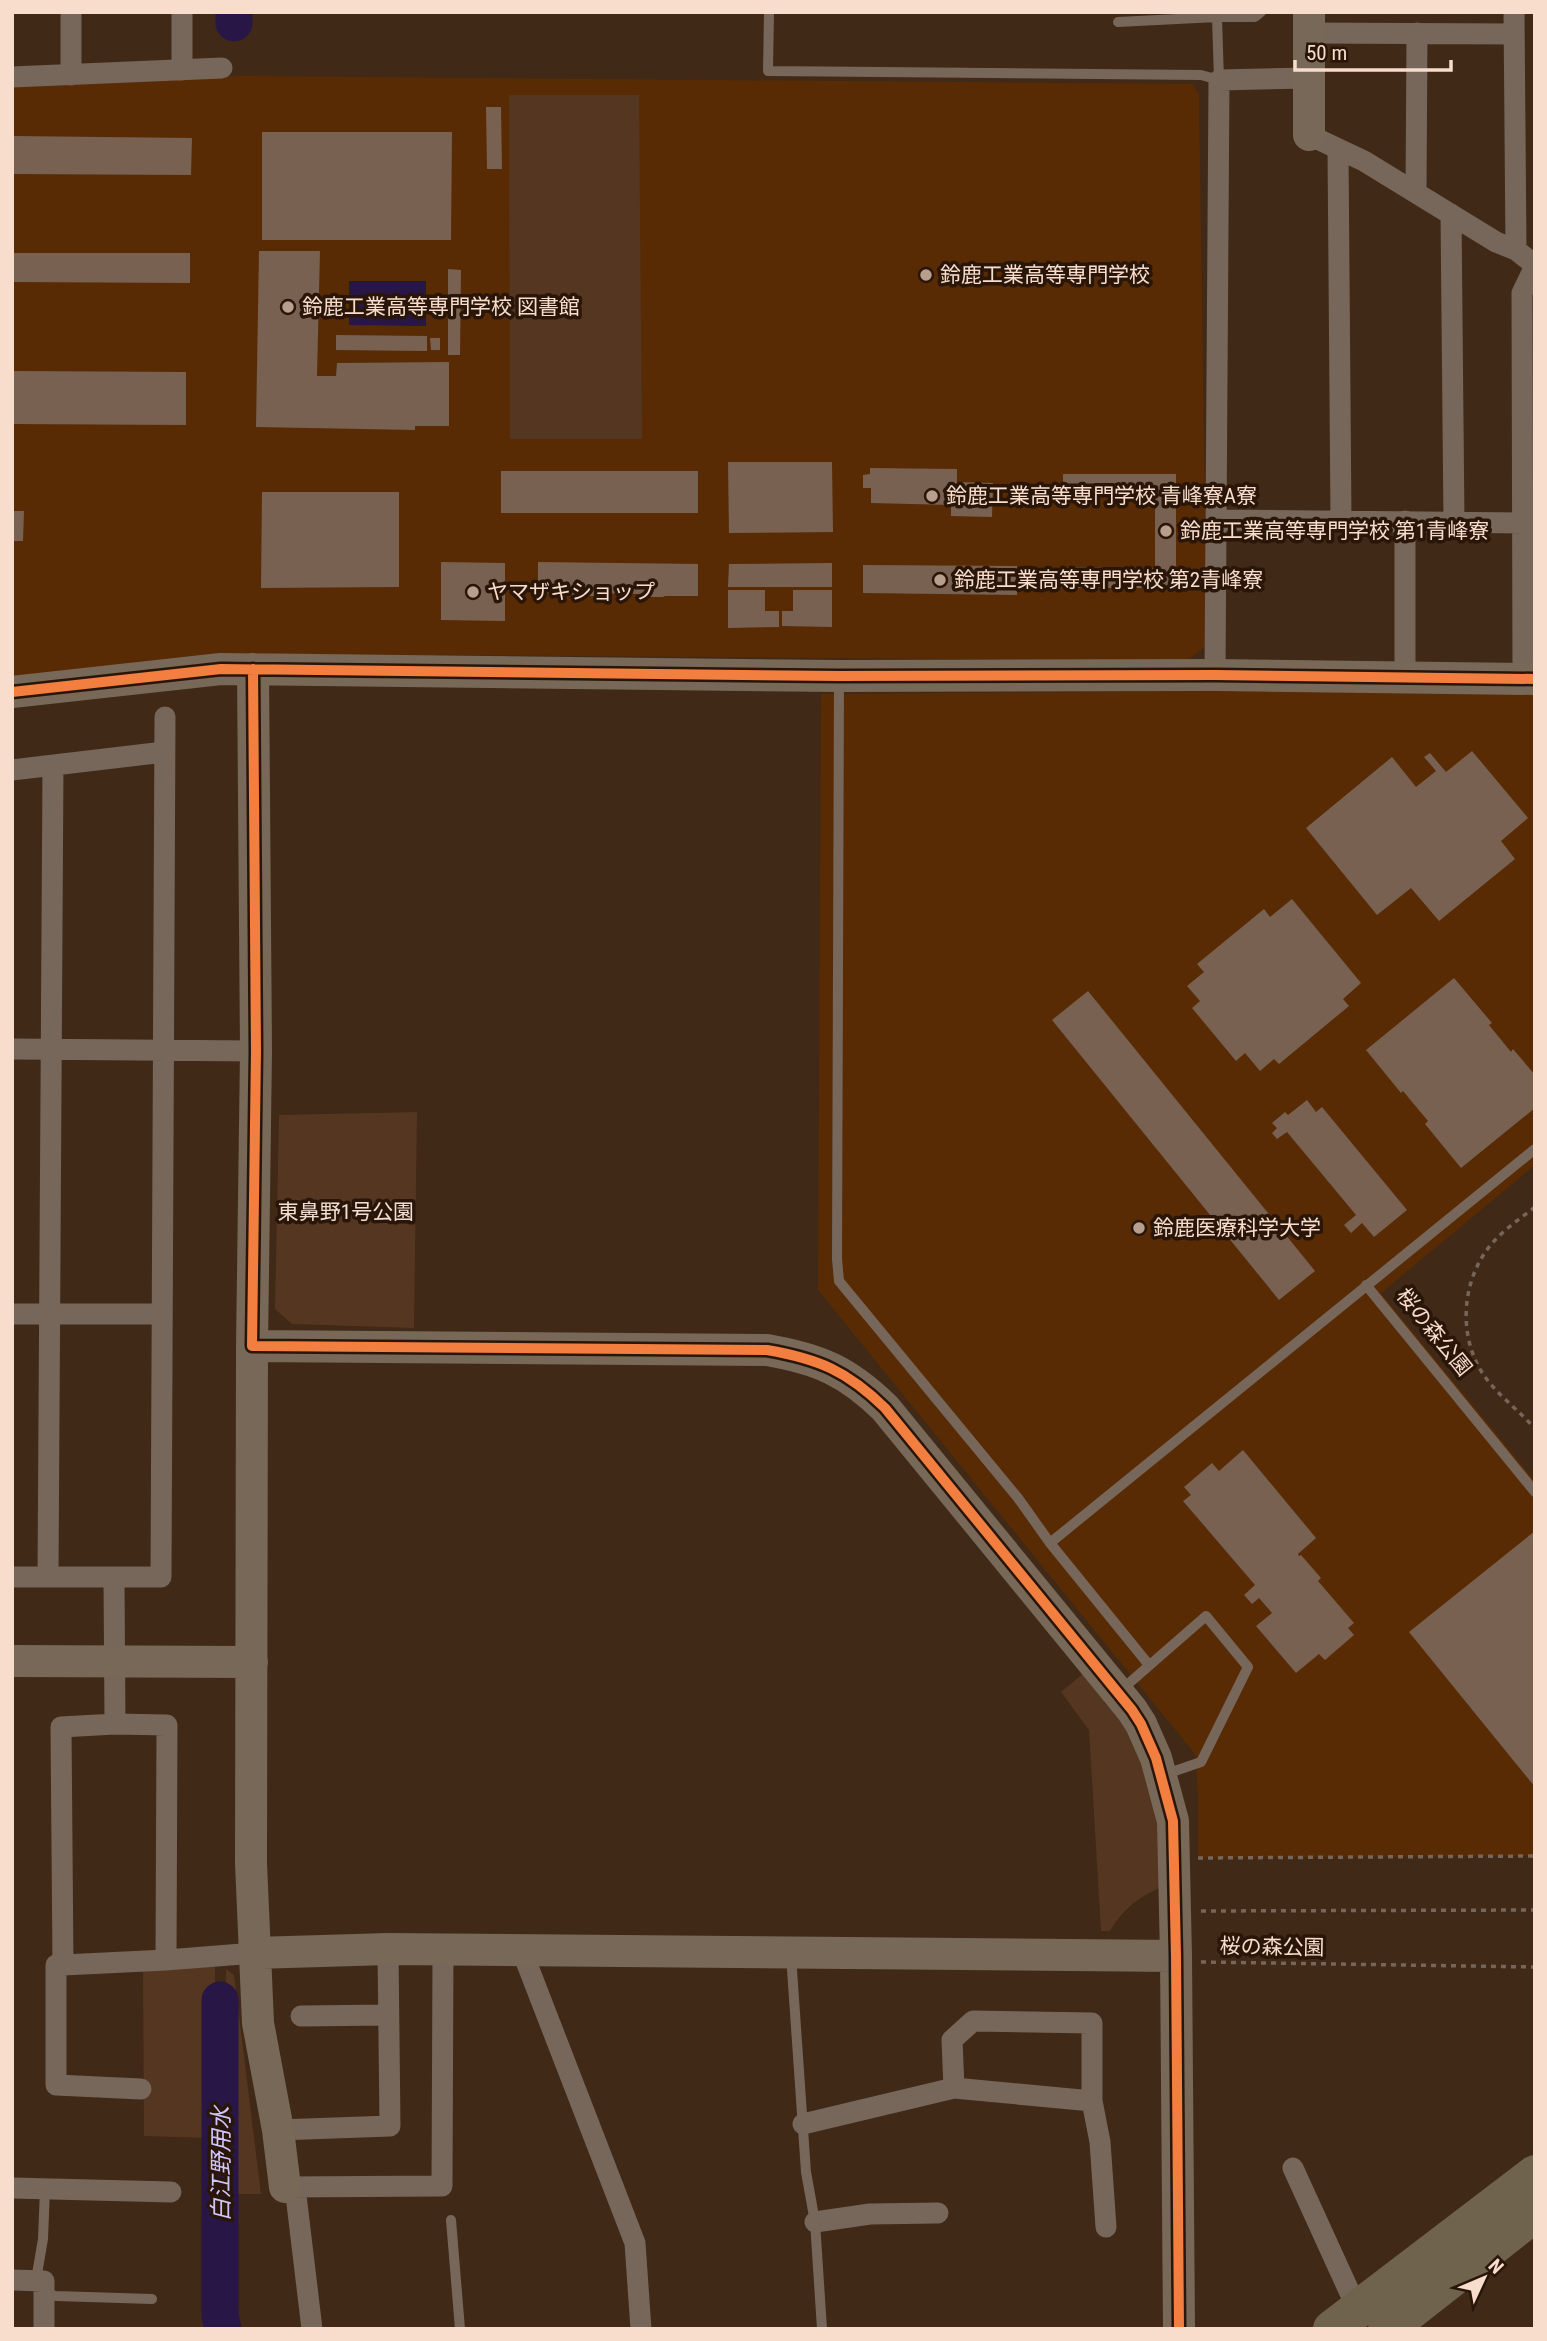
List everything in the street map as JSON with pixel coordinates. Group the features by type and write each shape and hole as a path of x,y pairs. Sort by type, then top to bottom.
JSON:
{"highway":[{"path":"1332,2329 1535,2174"},
{"path":"1387,2329 1535,2213"}],"street":[{"path":"71,12 71,75"},
{"path":"182,12 182,70"},
{"path":"1514,12 1525,184 1516,250"},
{"path":"12,692 221,669 839,676 1215,675 1529,679 1529,523 1522,293 1535,266 1516,250 1496,242 1364,161 1309,135 1309,22 1417,33 1514,34"},
{"path":"1416,192 1417,33"},
{"path":"12,77 222,68"},
{"path":"1215,675 1219,80 1310,78"},
{"path":"1338,149 1341,521"},
{"path":"1451,214 1454,522"},
{"path":"1217,520 1529,523"},
{"path":"1405,522 1405,678"},
{"path":"253,669 256,1051 252,1346 251,1863 258,2024 290,2187 312,2329"},
{"path":"12,1577 161,1577 165,717"},
{"path":"12,770 164,752"},
{"path":"48,1577 53,766"},
{"path":"12,1049 256,1051"},
{"path":"12,1314 162,1314"},
{"path":"252,1346 767,1350 797,1356 851,1378 885,1408 1118,1692 1141,1724 1163,1775 1173,1821 1187,1954 1179,2329"},
{"path":"114,1579 115,1724"},
{"path":"12,1661 252,1662"},
{"path":"141,2089 56,2085 54,1965 61,1727 167,1725 166,1960"},
{"path":"54,1965 255,1953 388,1949 1187,1954"},
{"path":"278,2130 390,2126 388,1949"},
{"path":"290,2187 442,2186 443,1950"},
{"path":"522,1951 635,2243 641,2329"},
{"path":"301,2016 388,2015"},
{"path":"954,2088 952,2040 972,2021 1092,2023 1092,2101 1100,2142 1105,2227"},
{"path":"803,2124 954,2088 1092,2101"},
{"path":"1293,2168 1350,2293"},
{"path":"12,2188 171,2192"},
{"path":"815,2222 870,2214 938,2213"},
{"path":"12,2280 40,2286 44,2329"}],"lane":[{"path":"769,12 768,71 1201,75 1219,80 1217,17"},
{"path":"1118,22 1217,17 1255,18 1261,12"},
{"path":"839,676 837,1275 844,1289 1018,1498 1050,1544 1149,1665"},
{"path":"1050,1544 1535,1149"},
{"path":"1366,1286 1535,1492"},
{"path":"1118,1692 1206,1616 1248,1667 1202,1762 1163,1775"},
{"path":"790,1952 806,2172 815,2222 822,2329"},
{"path":"45,2189 40,2286 56,2296 152,2299"},
{"path":"451,2220 460,2329"}],"path":[{"path":"1535,1208 1501,1234 1487,1250 1468,1288 1466,1312 1467,1333 1476,1363 1496,1391 1535,1429"},
{"path":"1197,1868 1198,1858 1535,1856"},
{"path":"1197,1910 1535,1910"}],"shaded area":[{"name":"鈴鹿工業高等専門学校","path":"242,76 1193,84 1199,95 1207,645 1187,661 459,655 224,656 12,677 12,82"},
{"path":"349,281 426,281 426,326 349,325"},
{"name":"鈴鹿医療科学大学","path":"1535,689 1535,1165 1381,1293 1535,1481 1535,1856 1198,1858 1195,1754 818,1290 821,694"}],"green space":[{"path":"509,95 639,95 642,439 510,439"},
{"name":"東鼻野1号公園","path":"417,1112 414,1328 292,1324 275,1309 279,1115"},
{"path":"1086,1671 1129,1725 1153,1775 1165,1886 1133,1904 1110,1931 1101,1931 1089,1730 1061,1692"},
{"path":"215,1966 215,2138 144,2136 143,1971"},
{"path":"226,1969 234,1975 261,2194 227,2194"}],"building":[{"path":"486,107 501,107 502,169 487,169"},
{"path":"262,132 452,132 451,240 262,240"},
{"path":"12,136 192,138 191,175 12,174"},
{"name":"鈴鹿工業高等専門学校 図書館","path":"259,251 320,251 317,376 336,376 337,363 449,362 449,426 415,426 415,430 256,427"},
{"path":"12,253 190,253 190,283 12,282"},
{"path":"448,269 461,270 460,355 448,355"},
{"path":"336,335 427,336 427,351 336,350"},
{"path":"430,338 440,338 440,350 431,350"},
{"path":"12,371 186,372 186,425 12,424"},
{"path":"728,462 832,462 833,532 729,533"},
{"name":"鈴鹿工業高等専門学校 青峰寮A寮","path":"870,468 957,469 957,482 993,483 992,517 951,516 951,505 871,503 871,488 863,488 863,475 870,474"},
{"path":"501,471 698,471 698,513 501,513"},
{"name":"鈴鹿工業高等専門学校 第1青峰寮","path":"1063,474 1176,474 1176,588 1061,588 1061,567 1155,568 1155,496 1063,495"},
{"path":"262,492 399,492 399,587 261,588"},
{"path":"12,511 24,511 23,541 12,541"},
{"name":"ヤマザキショップ","path":"441,562 505,563 505,621 441,620"},
{"path":"538,562 698,564 698,596 642,597 641,594 594,593 594,596 572,596 538,593"},
{"path":"832,563 832,587 728,587 729,564"},
{"name":"鈴鹿工業高等専門学校 第2青峰寮","path":"863,565 1017,566 1017,595 863,593"},
{"path":"728,590 765,590 765,611 779,611 779,627 728,628"},
{"path":"793,590 832,590 832,627 782,626 782,611 793,611"},
{"path":"1472,751 1528,818 1501,841 1515,859 1439,921 1411,888 1377,915 1306,828 1392,757 1416,787 1436,771 1424,757 1430,753 1446,772"},
{"path":"1292,899 1361,983 1343,999 1349,1006 1279,1064 1274,1059 1260,1071 1245,1053 1236,1061 1192,1008 1200,1001 1187,986 1204,972 1197,964 1264,909 1270,917"},
{"path":"1454,978 1492,1023 1489,1025 1511,1052 1513,1049 1535,1075 1535,1108 1461,1168 1425,1124 1428,1121 1366,1050"},
{"path":"1088,991 1315,1271 1279,1300 1052,1020"},
{"path":"1307,1100 1316,1112 1322,1107 1407,1210 1374,1237 1362,1223 1351,1233 1344,1225 1356,1215 1287,1132 1277,1139 1272,1133 1277,1128 1272,1123 1285,1112 1288,1115"},
{"path":"1243,1450 1316,1538 1298,1554 1321,1578 1318,1581 1354,1623 1348,1628 1354,1635 1325,1660 1319,1654 1296,1673 1256,1626 1272,1613 1259,1598 1252,1604 1244,1595 1255,1585 1183,1501 1191,1495 1184,1487 1212,1463 1219,1471"},
{"path":"1535,1531 1535,1787 1409,1632"}],"waterway":[{"name":"白江野用水","path":"234,12 234,23"},
{"name":"白江野用水","path":"220,2000 220,2316 223,2329"}],"cycle path":[{"path":"12,692 221,669 839,676 1215,675 1535,679"},
{"path":"253,669 256,1051 252,1346 767,1350 831,1368 858,1385 885,1408 1132,1710 1156,1758 1173,1821 1179,2329"}],"place":[{"name":"鈴鹿工業高等専門学校","path":"926,275"},
{"name":"鈴鹿工業高等専門学校 図書館","path":"288,307"},
{"name":"鈴鹿工業高等専門学校 青峰寮A寮","path":"932,496"},
{"name":"鈴鹿工業高等専門学校 第1青峰寮","path":"1166,531"},
{"name":"鈴鹿工業高等専門学校 第2青峰寮","path":"940,580"},
{"name":"ヤマザキショップ","path":"473,592"},
{"name":"鈴鹿医療科学大学","path":"1139,1228"}]}
